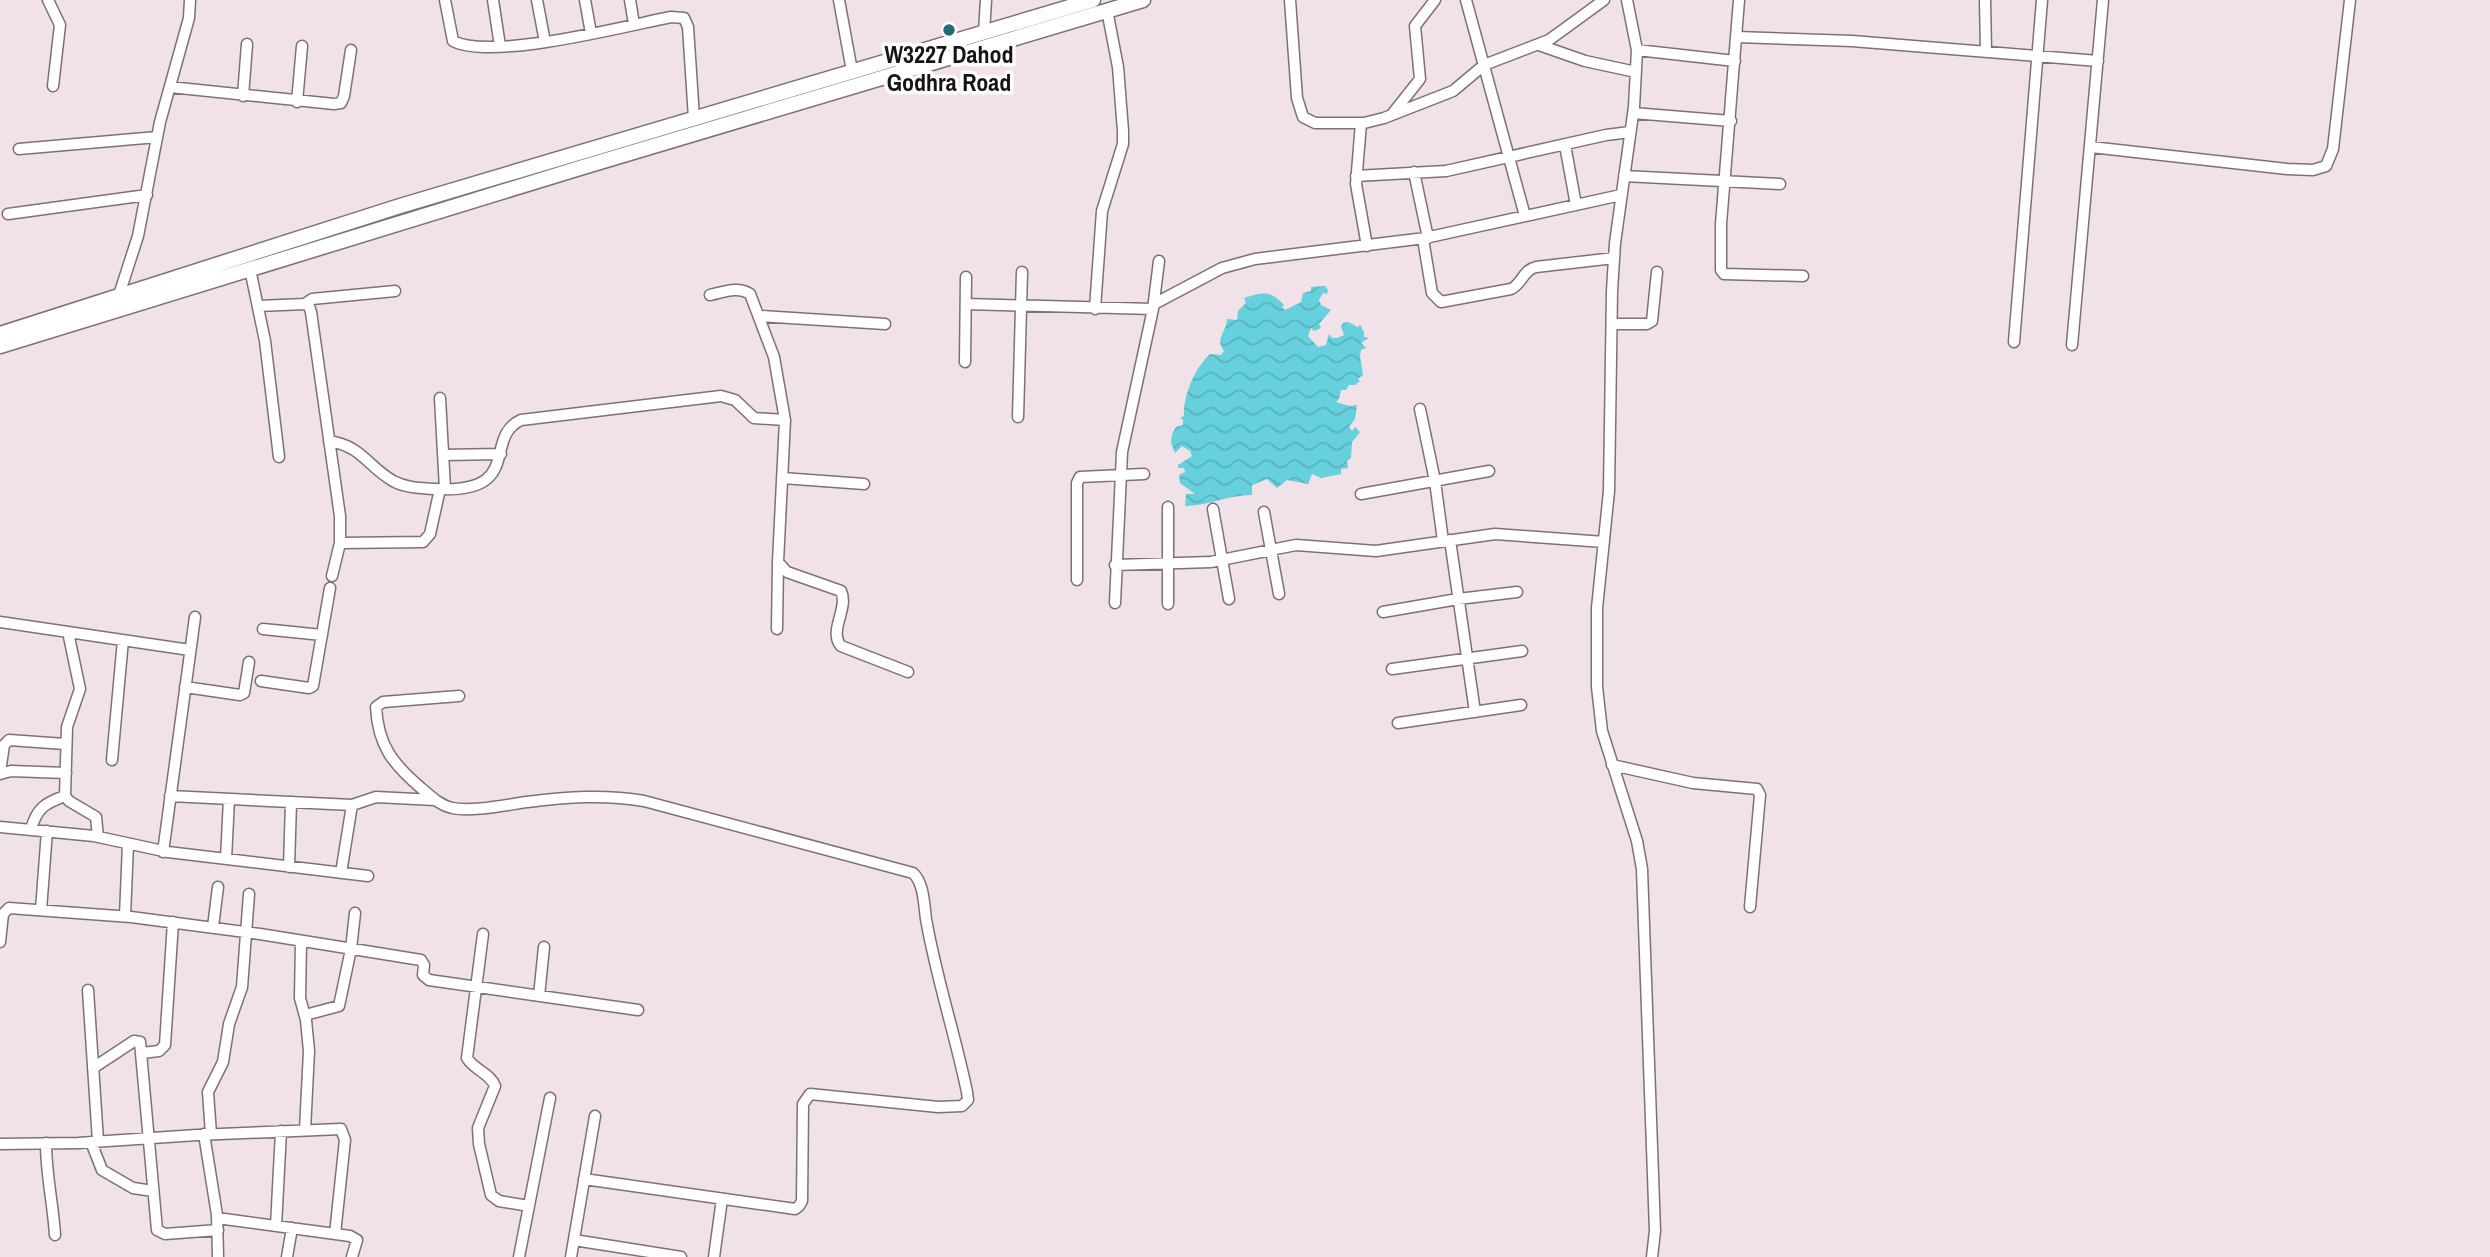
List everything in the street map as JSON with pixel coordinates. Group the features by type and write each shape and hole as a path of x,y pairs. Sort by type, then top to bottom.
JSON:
{"main road":[{"path":"0,334 118,298 247,253 1093,0"},
{"path":"0,346 1143,0"}],"street":[{"path":"48,0 60,25 53,86"},
{"path":"118,298 138,236 157,137 189,18 190,0"},
{"path":"445,0 453,41 481,47 545,42 679,16 687,22 694,118"},
{"path":"493,0 500,46"},
{"path":"537,0 545,42"},
{"path":"585,0 591,33"},
{"path":"630,0 634,24"},
{"path":"839,0 852,71"},
{"path":"984,32 986,0"},
{"path":"1290,0 1297,103 1303,117 1315,123 1361,123 1391,115 1453,91 1484,65 1539,45 1559,34 1604,0"},
{"path":"1391,115 1420,79 1415,26 1435,0"},
{"path":"1466,0 1525,216"},
{"path":"1628,0 1637,50 1633,113 1614,258 1609,491 1597,608 1597,687 1602,731 1637,841 1642,869 1655,1231 1652,1257"},
{"path":"1739,0 1721,224 1722,273 1803,276"},
{"path":"1985,0 1986,51"},
{"path":"2014,342 2042,0"},
{"path":"2072,345 2103,0"},
{"path":"2091,147 2287,169 2313,170 2326,166 2333,149 2350,0"},
{"path":"1095,309 1102,211 1123,144 1124,131 1118,67 1107,10"},
{"path":"1737,37 1852,41 2098,61"},
{"path":"243,96 247,44"},
{"path":"1539,45 1585,61 1636,72"},
{"path":"297,102 302,46"},
{"path":"170,88 297,102 341,103 351,50"},
{"path":"1637,50 1735,61"},
{"path":"1633,113 1731,121"},
{"path":"1361,123 1356,176 1367,246"},
{"path":"1356,176 1446,171 1630,132"},
{"path":"19,149 157,137"},
{"path":"1565,145 1576,205"},
{"path":"1414,172 1426,238 1432,293 1441,302 1511,289 1530,268 1614,258"},
{"path":"1624,176 1780,184"},
{"path":"8,214 147,195"},
{"path":"965,304 1095,309 1154,307 1222,268 1241,262 1426,238 1621,195"},
{"path":"1115,603 1119,475 1154,307 1159,261"},
{"path":"250,269 265,341 279,457"},
{"path":"1018,418 1022,272"},
{"path":"1612,324 1647,324 1652,321 1657,272"},
{"path":"965,362 966,277"},
{"path":"710,295 744,290 750,294 774,357 785,420 777,629"},
{"path":"258,306 305,304 312,299 395,291"},
{"path":"261,681 309,688 313,686 340,544 340,516 311,312 305,304"},
{"path":"760,316 885,324"},
{"path":"329,441 354,447 393,481 410,487 471,488 490,476 501,454 507,431 511,425 521,420 721,396 735,400 754,418 785,420"},
{"path":"340,544 424,542 430,534 443,489 440,398"},
{"path":"1420,409 1458,599 1475,712"},
{"path":"443,455 501,454"},
{"path":"1361,494 1489,471"},
{"path":"1077,580 1077,483 1080,477 1144,474"},
{"path":"782,478 864,484"},
{"path":"1168,507 1168,604"},
{"path":"1213,509 1229,599"},
{"path":"1264,512 1279,594"},
{"path":"1115,565 1222,560 1305,545 1376,551 1495,534 1604,542"},
{"path":"778,562 787,572 841,591 844,605 836,636 841,646 908,672"},
{"path":"1383,612 1458,599 1517,593"},
{"path":"163,852 195,617"},
{"path":"0,621 190,650"},
{"path":"263,629 322,635"},
{"path":"68,632 80,689 65,744 65,796 69,802 96,817 98,837"},
{"path":"112,760 123,640"},
{"path":"1392,669 1522,651"},
{"path":"185,687 244,694 248,663"},
{"path":"459,696 383,702 376,707 385,749 391,760 439,804 460,809 558,798 619,797 644,801 913,873 918,878 931,949 952,1022 968,1100 962,1106 938,1107 810,1094 803,1104 802,1201 795,1209 584,1179"},
{"path":"1398,723 1521,705"},
{"path":"65,744 9,740 4,745 0,773 11,771 66,774"},
{"path":"1612,765 1693,783 1757,789 1760,795 1750,907"},
{"path":"31,830 35,814 40,808 65,796"},
{"path":"170,796 352,805 376,797 435,800"},
{"path":"226,859 229,799"},
{"path":"289,867 291,802"},
{"path":"341,873 352,805"},
{"path":"0,827 98,837 163,852 368,876"},
{"path":"41,910 47,831"},
{"path":"125,916 128,844"},
{"path":"213,928 218,887"},
{"path":"218,1257 217,1218 207,1134 208,1092 223,1062 229,1024 242,986 249,894"},
{"path":"0,942 5,910 13,908 125,916 247,932 421,960 424,962 425,978 638,1010"},
{"path":"305,1015 339,1006 351,949 355,913"},
{"path":"142,1053 159,1051 165,1045 173,922"},
{"path":"483,934 467,1058 490,1078 495,1086 478,1128 479,1144 491,1195 499,1200 529,1206"},
{"path":"302,941 300,998 309,1051 305,1130"},
{"path":"539,996 544,947"},
{"path":"88,990 97,1164 102,1170 132,1188 153,1191"},
{"path":"93,1068 134,1041 140,1042 158,1232 165,1234 218,1230"},
{"path":"519,1257 550,1098"},
{"path":"571,1257 595,1116"},
{"path":"0,1144 94,1142 341,1129 344,1134 335,1234"},
{"path":"276,1226 281,1131"},
{"path":"46,1143 46,1175 55,1235"},
{"path":"714,1257 722,1199"},
{"path":"217,1218 355,1237 352,1257"},
{"path":"287,1257 292,1228"},
{"path":"574,1240 681,1257"}],"water":[{"path":"1325,286 1327,294 1323,293 1319,300 1321,305 1331,310 1319,324 1321,328 1314,331 1311,328 1308,336 1318,347 1326,345 1329,334 1332,338 1344,335 1341,327 1348,322 1358,327 1360,325 1364,337 1369,338 1361,343 1366,348 1361,350 1363,375 1358,379 1360,381 1349,385 1346,390 1341,390 1336,402 1357,405 1355,419 1349,427 1352,431 1355,427 1360,432 1352,442 1348,468 1341,469 1341,474 1321,478 1312,474 1308,484 1287,480 1277,488 1267,479 1252,485 1252,495 1185,506 1186,494 1195,494 1180,483 1179,475 1185,472 1184,468 1178,468 1178,465 1192,456 1190,451 1182,446 1175,453 1171,443 1172,434 1176,427 1183,425 1180,418 1184,416 1188,391 1199,367 1210,354 1221,355 1224,351 1220,342 1227,319 1237,320 1238,311 1246,303 1244,298 1269,294 1284,305 1282,307 1285,310 1301,302 1303,293 1311,291 1311,287"}],"place":[{"name":"W3227 Dahod Godhra Road","path":"949,30"}]}
